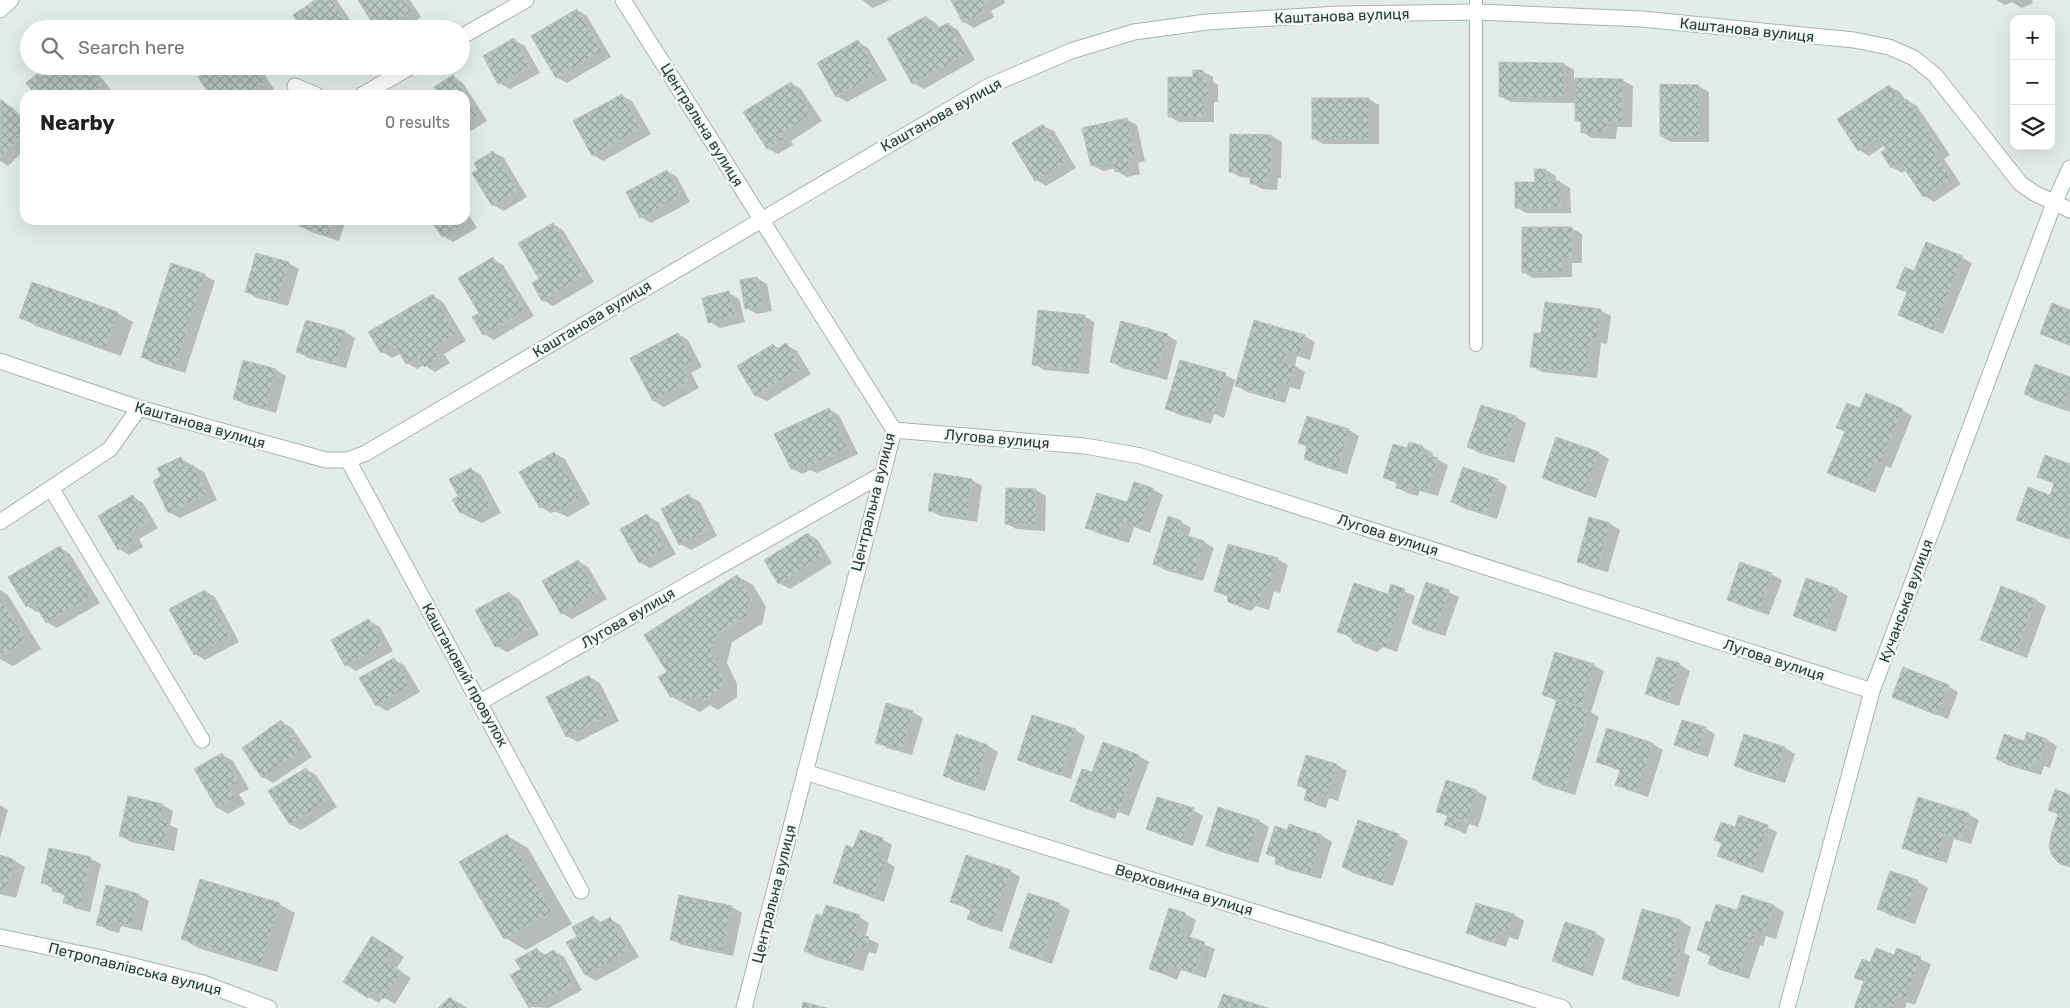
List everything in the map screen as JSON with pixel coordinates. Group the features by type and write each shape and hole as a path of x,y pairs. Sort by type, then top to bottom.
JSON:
{"street":[{"path":"0,10 11,0"},
{"path":"470,32 526,0"},
{"name":"Центральна вулиця","path":"623,0 894,430 744,1008"},
{"name":"Каштанова вулиця","path":"0,361 139,408 326,460 348,460 366,453 989,86 1071,51 1134,32 1207,22 1476,6 1642,19 1854,40 1889,47 1914,58 1935,75 2020,183 2070,210"},
{"path":"371,90 396,75"},
{"path":"295,86 304,90"},
{"name":"Кучанська вулиця","path":"1787,1008 1872,691 2054,203 2070,168"},
{"path":"0,522 110,449 139,408"},
{"name":"Лугова вулиця","path":"894,430 1085,446 1140,456 1872,691"},
{"name":"Каштановий провулок","path":"348,460 581,891"},
{"name":"Лугова вулиця","path":"480,702 881,475"},
{"path":"51,488 202,740"},
{"name":"Верховинна вулиця","path":"804,772 1562,1008"},
{"name":"Петропавлівська вулиця","path":"0,937 97,957 203,983 269,1008"}],"lane":[{"path":"1476,6 1476,345"}],"building":[{"path":"315,0 332,0 345,20 296,20 293,15"},
{"path":"358,0 405,0 412,11 398,20 370,20"},
{"path":"951,0 991,0 982,5 985,11 963,23"},
{"path":"577,9 602,51 556,78 531,36"},
{"path":"926,16 934,30 948,23 966,54 912,84 887,38"},
{"path":"514,38 530,67 498,84 483,56"},
{"path":"858,40 877,74 836,97 817,63"},
{"path":"1499,62 1564,63 1564,98 1499,97"},
{"path":"1193,70 1203,70 1203,78 1208,78 1208,96 1204,96 1204,117 1168,117 1168,77 1193,77"},
{"path":"36,75 95,75 103,85 96,90 31,90 26,83"},
{"path":"201,75 259,75 264,83 253,90 207,90 198,77"},
{"path":"453,75 462,90 436,90 434,87"},
{"path":"1575,78 1623,79 1622,122 1607,122 1606,133 1581,133 1581,121 1575,121"},
{"path":"791,82 812,115 781,134 784,139 767,149 743,112"},
{"path":"1660,84 1699,85 1699,137 1660,136"},
{"path":"1889,85 1901,103 1907,99 1940,149 1934,153 1951,178 1923,197 1900,162 1891,168 1881,152 1886,149 1878,138 1858,151 1837,119"},
{"path":"622,94 641,128 592,156 573,121"},
{"path":"1312,98 1369,98 1369,139 1312,139"},
{"path":"1,99 20,118 20,138 0,158"},
{"path":"470,103 477,115 470,120"},
{"path":"1127,118 1135,156 1128,158 1130,169 1115,172 1113,161 1091,166 1082,128"},
{"path":"1043,124 1067,162 1035,181 1012,143"},
{"path":"1230,134 1272,135 1271,173 1268,173 1267,184 1250,184 1250,173 1229,172"},
{"path":"493,151 518,191 492,206 472,173 478,170 474,163"},
{"path":"1534,169 1546,169 1546,181 1560,181 1561,208 1515,208 1515,182 1535,182"},
{"path":"667,170 681,196 640,218 626,192"},
{"path":"553,223 584,276 542,301 532,283 539,279 518,243"},
{"path":"300,225 332,225 328,236"},
{"path":"434,225 462,225 442,237"},
{"path":"1522,227 1572,227 1572,258 1562,258 1562,272 1522,273"},
{"path":"1926,242 1963,256 1933,330 1898,315 1907,292 1896,288 1905,267 1914,271"},
{"path":"256,253 289,262 278,301 245,292"},
{"path":"493,257 525,310 483,335 472,317 479,313 458,278"},
{"path":"171,263 205,274 175,368 141,357"},
{"path":"757,277 763,306 745,309 740,280"},
{"path":"32,282 118,312 105,348 19,318"},
{"path":"729,291 735,316 708,323 702,298"},
{"path":"433,294 456,335 434,348 440,357 424,367 418,357 406,364 395,345 381,353 368,332"},
{"path":"1545,302 1601,309 1597,339 1591,338 1587,373 1530,367 1534,333 1541,333"},
{"path":"2052,303 2070,310 2070,345 2040,334"},
{"path":"1038,310 1085,315 1079,369 1032,365"},
{"path":"306,320 345,331 336,363 296,352"},
{"path":"1254,320 1305,335 1300,355 1287,351 1284,362 1295,365 1290,385 1279,382 1275,398 1235,386"},
{"path":"1121,321 1168,334 1156,375 1110,362"},
{"path":"678,333 693,361 682,367 689,382 653,401 630,358"},
{"path":"786,343 802,368 755,396 737,366 773,344 777,349"},
{"path":"243,360 276,369 265,408 233,399"},
{"path":"1180,360 1226,373 1214,413 1203,410 1200,420 1165,409"},
{"path":"2035,364 2070,377 2070,388 2063,408 2024,394"},
{"path":"1866,393 1903,409 1880,463 1876,461 1865,488 1827,473 1845,431 1836,428 1847,403 1860,408"},
{"path":"1481,405 1516,416 1503,458 1467,447"},
{"path":"829,408 848,448 806,468 803,463 791,469 774,434"},
{"path":"1307,416 1349,429 1337,470 1304,459 1307,446 1298,443"},
{"path":"1556,437 1599,452 1585,493 1542,478"},
{"path":"1409,442 1423,446 1421,453 1438,458 1428,491 1409,486 1408,491 1396,488 1397,482 1383,478 1393,444 1407,448"},
{"path":"554,452 581,498 556,512 549,509 547,505 540,508 519,472"},
{"path":"2045,455 2070,464 2070,539 2016,520 2028,487 2050,495 2054,483 2037,477"},
{"path":"181,457 186,468 193,465 207,494 168,513 153,481 161,476 157,468"},
{"path":"1463,467 1498,479 1486,514 1451,502"},
{"path":"471,468 492,507 471,518 466,510 460,513 452,500 458,496 449,479"},
{"path":"934,473 972,479 967,516 928,511"},
{"path":"1134,482 1153,488 1140,528 1124,522 1118,538 1085,528 1097,493 1127,502"},
{"path":"1006,488 1036,489 1035,525 1005,524"},
{"path":"689,494 708,530 679,545 661,509"},
{"path":"133,495 149,522 129,533 134,541 118,550 98,516"},
{"path":"647,514 666,548 639,563 620,529"},
{"path":"1168,516 1182,521 1178,533 1204,541 1193,577 1153,564"},
{"path":"1589,517 1610,523 1598,567 1577,562"},
{"path":"808,533 823,556 778,584 764,560"},
{"path":"1228,544 1278,558 1269,588 1264,586 1259,605 1246,601 1240,606 1228,602 1227,595 1214,591"},
{"path":"60,546 90,597 46,623 34,603 26,607 8,577"},
{"path":"578,560 597,593 561,614 542,581"},
{"path":"1740,562 1772,573 1759,610 1727,600"},
{"path":"737,575 751,597 747,616 717,633 711,653 722,674 722,688 702,702 697,695 684,703 677,694 671,698 658,677 667,672 644,635"},
{"path":"1806,578 1838,589 1825,627 1793,616"},
{"path":"1426,582 1449,590 1435,632 1412,623"},
{"path":"1354,583 1388,594 1391,584 1405,589 1386,647 1372,642 1366,647 1353,642 1351,636 1337,632"},
{"path":"2001,586 2036,599 2016,653 1980,640"},
{"path":"205,590 230,636 194,655 169,609"},
{"path":"509,592 529,629 495,647 475,610"},
{"path":"0,597 26,640 0,656"},
{"path":"369,619 383,645 345,666 331,640"},
{"path":"1555,652 1594,664 1581,707 1542,695"},
{"path":"1657,657 1680,663 1669,701 1645,694"},
{"path":"394,658 410,686 376,706 359,678"},
{"path":"1903,667 1949,685 1937,715 1892,697"},
{"path":"589,675 609,715 566,737 546,697"},
{"path":"1557,699 1589,710 1564,790 1532,779"},
{"path":"886,703 913,711 902,750 875,743"},
{"path":"1032,715 1076,729 1061,774 1017,760"},
{"path":"281,720 302,750 262,778 242,748"},
{"path":"1682,720 1706,727 1698,752 1674,745"},
{"path":"1607,728 1653,743 1637,792 1615,785 1620,770 1596,762"},
{"path":"2027,732 2047,739 2039,763 2033,761 2030,770 1996,759 2004,734 2024,741"},
{"path":"956,734 988,745 975,786 943,776"},
{"path":"1744,734 1785,747 1775,778 1734,766"},
{"path":"1103,742 1139,755 1119,811 1107,807 1105,814 1070,801 1082,769 1092,772"},
{"path":"222,753 239,783 229,788 235,798 217,808 194,769"},
{"path":"1306,755 1337,764 1327,796 1319,793 1316,803 1304,800 1307,789 1297,785"},
{"path":"306,768 327,801 290,825 268,791"},
{"path":"1446,780 1477,790 1467,822 1459,819 1456,829 1444,825 1448,815 1436,812"},
{"path":"2055,789 2070,795 2070,867 2060,864 2053,857 2049,847 2058,814 2048,810"},
{"path":"128,796 163,804 160,820 169,822 163,846 119,836"},
{"path":"1157,797 1194,808 1183,841 1146,829"},
{"path":"1918,797 1969,813 1961,839 1944,834 1937,859 1902,848"},
{"path":"1218,807 1259,820 1247,858 1206,846"},
{"path":"1739,815 1768,825 1753,868 1717,856 1722,843 1714,840 1721,822 1735,827"},
{"path":"1358,820 1399,834 1382,882 1342,867"},
{"path":"1289,824 1322,835 1310,874 1275,864 1276,857 1266,854 1275,826 1287,830"},
{"path":"860,830 883,838 877,857 886,860 873,897 833,883 846,845 853,848"},
{"path":"507,834 552,912 504,939 459,862"},
{"path":"49,848 91,857 80,907 63,903 65,894 52,891 54,886 41,883"},
{"path":"0,855 15,860 6,893 0,891"},
{"path":"966,855 1011,870 991,927 967,919 971,909 950,902"},
{"path":"1890,871 1918,880 1905,919 1877,909"},
{"path":"200,879 280,903 261,964 181,939"},
{"path":"106,885 139,894 131,926 111,921 109,928 96,925"},
{"path":"1028,893 1060,903 1041,959 1009,948"},
{"path":"679,895 732,906 722,951 670,940"},
{"path":"1742,895 1774,905 1765,934 1756,931 1753,941 1749,940 1739,974 1708,964 1711,955 1697,950 1706,921 1710,922 1716,904 1737,910"},
{"path":"1476,903 1514,914 1508,935 1499,932 1496,942 1466,933"},
{"path":"826,905 860,915 854,932 869,937 865,949 858,947 852,966 804,951 816,914 822,916"},
{"path":"1169,908 1186,913 1179,934 1205,942 1195,973 1170,965 1167,975 1149,969"},
{"path":"1642,909 1681,920 1674,947 1681,949 1669,992 1622,979"},
{"path":"593,916 598,924 610,917 629,951 585,975 566,942 577,937 572,927"},
{"path":"1565,922 1596,932 1583,971 1552,961"},
{"path":"372,936 394,950 387,962 402,972 384,999 372,992 368,998 343,982"},
{"path":"537,948 541,957 554,950 573,984 529,1008 510,975 521,969 515,960"},
{"path":"1876,948 1894,955 1897,948 1921,957 1905,1000 1897,997 1893,1008 1854,1008 1864,981 1854,978 1862,959 1870,962"},
{"path":"1223,994 1268,1008 1218,1008"},
{"path":"450,997 460,1008 438,1008"},
{"path":"803,1002 827,1008 802,1008"}]}
